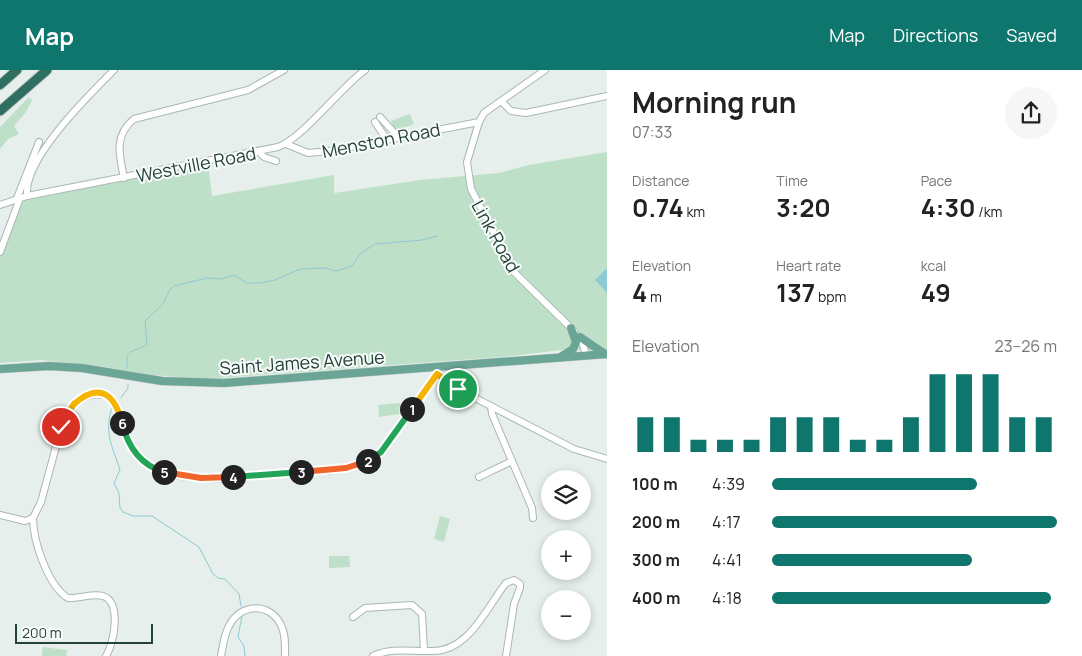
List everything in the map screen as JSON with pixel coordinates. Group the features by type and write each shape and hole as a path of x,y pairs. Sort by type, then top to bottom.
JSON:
{"highway":[{"path":"0,85 17,70"},
{"path":"0,111 47,70"}],"main road":[{"path":"560,357 573,349 576,342 570,328"},
{"path":"580,337 606,354"},
{"name":"Saint James Avenue","path":"0,369 49,366 82,368 162,381 224,383 437,371 560,357 606,354"}],"street":[{"path":"0,252 39,157 71,115 114,70"},
{"path":"124,178 119,140 127,124 134,118 248,90 284,70"},
{"path":"286,144 347,84 365,70"},
{"path":"478,122 484,113 545,70"},
{"path":"501,101 511,111 526,113 607,96"},
{"path":"387,140 377,120 400,138"},
{"name":"Menston Road","path":"286,144 302,152 314,152 400,138 478,122"},
{"name":"Link Road","path":"478,122 467,162 469,184 476,202 515,273 580,337 584,342 586,355"},
{"path":"21,197 39,142"},
{"name":"Westville Road","path":"0,205 21,197 124,178 286,144"},
{"path":"258,151 264,157 276,161"},
{"path":"106,656 114,638 114,610 111,602 102,596 68,598 56,589 43,559 33,518 41,502 64,418 71,406 86,397 102,394 110,396 115,401 128,441 144,462 170,473 201,478 346,468 370,460 381,452 437,371 448,384 574,449 607,458"},
{"path":"491,406 492,414 532,508 533,518"},
{"path":"479,477 512,461"},
{"path":"0,515 25,521 33,518"},
{"path":"373,656 392,650 445,649 467,635 506,583 514,580 520,584 520,588 514,604 506,656"},
{"path":"353,617 365,608 412,605 422,614 424,650"},
{"path":"221,656 229,626 233,619 246,609 254,607 262,608 277,618 284,634 285,656"}],"green space":[{"path":"29,97 32,100 26,112 14,126 19,134 8,139 0,149 0,127"},
{"path":"410,114 414,124 395,131 391,121"},
{"path":"607,152 607,351 569,349 512,356 205,379 153,375 99,366 41,360 0,363 0,254 20,198 208,163 212,196 334,175 334,193 420,180 499,173 529,165"},
{"path":"400,403 399,414 379,417 378,405"},
{"path":"440,516 450,519 444,542 434,539"},
{"path":"329,556 349,556 350,567 329,568"},
{"path":"43,647 67,650 66,656 42,656"}],"water":[{"path":"607,270 607,293 595,280"}],"waterway":[{"path":"127,368 127,356 132,351 147,345 145,321 163,304 169,291 174,286 207,278 222,279 234,275 247,283 260,283 275,280 300,269 325,268 336,271 352,266 360,254 375,244 422,240 437,236"},
{"path":"121,398 128,388 128,384"},
{"path":"113,405 109,431 120,470 114,483 119,493 120,508 123,512 133,516 152,516 199,547 213,574 218,578 225,579 239,594 241,606"},
{"path":"242,616 238,637 244,646 245,656"}],"route":[{"path":"61,427 71,406 86,397 102,394 110,396 115,401 124,433 137,456 161,471 187,477 218,478 346,468 370,460 381,452 437,374 448,384 458,389"}]}
